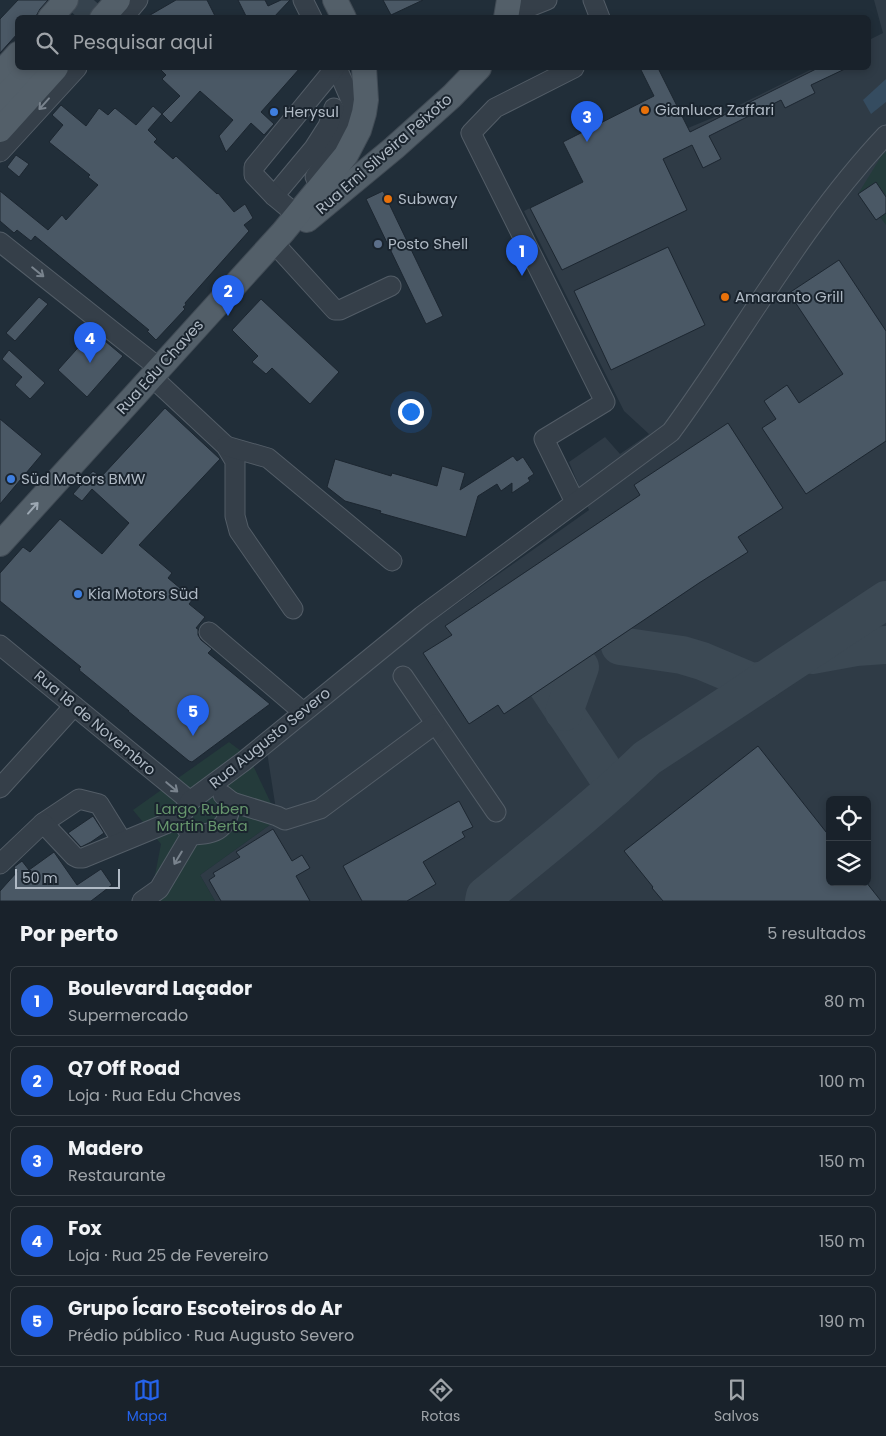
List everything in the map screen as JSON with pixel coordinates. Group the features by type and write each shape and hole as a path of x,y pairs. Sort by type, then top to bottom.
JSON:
{"main road":[{"path":"53,15 66,0"},
{"path":"105,15 118,0"},
{"path":"335,0 342,15"},
{"path":"0,74 15,57"},
{"path":"0,101 30,70"},
{"path":"0,130 54,70"},
{"path":"284,228 346,155 359,130 366,100 364,70"},
{"name":"Rua Erni Silveira Peixoto","path":"284,228 304,222 394,148 452,96 477,70"},
{"name":"Rua Edu Chaves","path":"0,544 284,228"}],"street":[{"path":"125,15 138,0"},
{"path":"303,0 310,15"},
{"path":"507,11 547,0"},
{"path":"593,0 599,15"},
{"path":"0,152 75,70"},
{"path":"334,70 254,167 254,175 274,196 284,228 335,310 340,310 391,286"},
{"name":"Rua Edu Chaves","path":"284,228 336,147 353,104 337,70"},
{"path":"570,70 495,108 471,133 606,402 544,439 575,502"},
{"path":"274,196 314,148 328,126 334,108"},
{"name":"Rua Augusto Severo","path":"180,818 190,801 244,761 422,616 671,432 796,248 863,160 886,135"},
{"path":"0,242 155,373 226,446 235,461 235,516 239,532 293,609"},
{"path":"226,446 268,458 392,562"},
{"path":"209,632 303,712"},
{"name":"Rua 18 de Novembro","path":"0,644 190,801"},
{"path":"403,676 496,812"},
{"path":"0,788 74,706"},
{"path":"211,785 232,802 285,820 320,809 435,724"},
{"path":"0,864 43,824 79,799 99,804 122,841"},
{"path":"191,835 210,834 225,824 232,802"},
{"path":"43,824 78,858 83,858 180,818 191,835"},
{"path":"142,901 158,895 191,835"}],"shaded area":[{"path":"874,0 886,0 886,901 215,901 200,875 271,824 277,816 267,752 410,637 589,510 569,462 605,437 620,454 649,434 624,411 524,211 688,128 717,116 810,70 871,70 871,39 883,33"}],"green space":[{"path":"886,152 886,225 880,217 876,220 858,194 882,155"},
{"name":"Largo Ruben Martin Berta","path":"229,742 249,757 277,816 271,824 200,875 215,901 150,901 161,844 133,810"}],"water":[{"path":"886,79 886,102 871,114 863,100"}],"building":[{"path":"18,0 48,0 37,15 15,15 15,36 0,53 0,19"},
{"path":"176,0 207,0 214,15 150,15"},
{"path":"238,0 265,0 268,6 281,0 290,0 276,15 246,15"},
{"path":"383,0 423,0 391,15"},
{"path":"161,70 298,70 261,112 274,124 264,135 251,123 226,152 219,136 233,120 200,91 171,123 162,114 180,96 162,79 166,75"},
{"path":"641,70 659,70 690,132 814,70 843,70 811,85 815,93 785,108 781,100 709,136 721,159 703,168 692,145 663,159 687,210 562,270 530,208 583,182 563,142 654,96"},
{"path":"61,105 86,126 99,108 108,115 115,108 136,125 153,106 162,114 148,130 157,139 154,142 173,159 176,156 218,193 234,212 245,204 253,218 244,225 249,231 185,303 186,305 183,307 185,309 156,340 147,331 149,330 35,236 31,241 17,230 14,233 0,221 0,191 48,230 62,215 66,220 98,185 88,177 90,175 49,142 63,125 52,115"},
{"path":"16,155 29,164 19,177 7,167"},
{"path":"876,182 886,197 886,213 876,220 858,194"},
{"path":"383,191 443,316 426,324 366,199"},
{"path":"668,247 705,325 611,370 574,291"},
{"path":"839,260 886,331 886,441 806,494 762,428 776,419 764,401 787,385 799,403 843,374 789,293"},
{"path":"39,297 48,304 15,341 6,333"},
{"path":"261,299 339,372 310,404 272,368 266,374 252,362 258,356 232,330"},
{"path":"93,331 123,356 87,397 58,370"},
{"path":"9,350 45,383 30,399 15,385 22,377 2,359"},
{"path":"165,408 220,459 139,545 172,573 168,578 193,599 189,604 205,617 196,628 201,640 212,649 208,653 270,704 192,762 79,670 81,667 0,601 0,573 23,547 30,552 60,519 102,554 129,523 92,489 82,501 73,494 93,471 101,477"},
{"name":"Süd Motors BMW","path":"0,419 42,454 0,504"},
{"path":"728,423 783,508 738,537 748,552 504,714 498,705 469,724 423,653 452,635 445,626 640,495 634,485"},
{"path":"513,456 517,461 523,457 534,474 528,478 530,481 512,493 512,483 501,491 497,484 478,496 466,537 380,513 381,511 345,501 327,487 335,459 391,476 392,473 437,486 442,466 465,473 460,490"},
{"path":"758,746 826,832 826,886 869,886 881,901 663,901 624,851"},
{"path":"459,801 473,827 462,832 465,837 423,862 436,884 407,901 362,901 343,866"},
{"path":"93,816 104,833 81,847 68,833"},
{"path":"273,829 292,861 302,855 310,868 296,876 310,901 221,901 209,880 215,876 213,873 240,857 236,852"},
{"path":"54,852 77,885 101,869 112,885 91,901 0,901 0,891 17,872 14,867 22,861 29,870"}],"taxiway":[{"path":"484,901 485,896 588,811 647,758 886,600"},
{"path":"812,655 856,647 886,645"},
{"path":"620,646 682,655 702,661 752,682 765,680"},
{"path":"564,712 580,667"},
{"path":"544,681 615,788"}],"tunnel":[{"path":"81,15 94,0"}],"place":[{"name":"Gianluca Zaffari","path":"645,110"},
{"name":"Herysul","path":"274,112"},
{"name":"Madero","path":"587,142"},
{"name":"Subway","path":"388,199"},
{"name":"Posto Shell","path":"378,244"},
{"name":"Boulevard Laçador","path":"522,276"},
{"name":"Amaranto Grill","path":"725,297"},
{"name":"Q7 Off Road","path":"228,316"},
{"name":"Fox","path":"90,363"},
{"name":"Süd Motors BMW","path":"11,479"},
{"name":"Kia Motors Süd","path":"78,594"},
{"name":"Grupo Ícaro Escoteiros do Ar","path":"193,736"}]}
